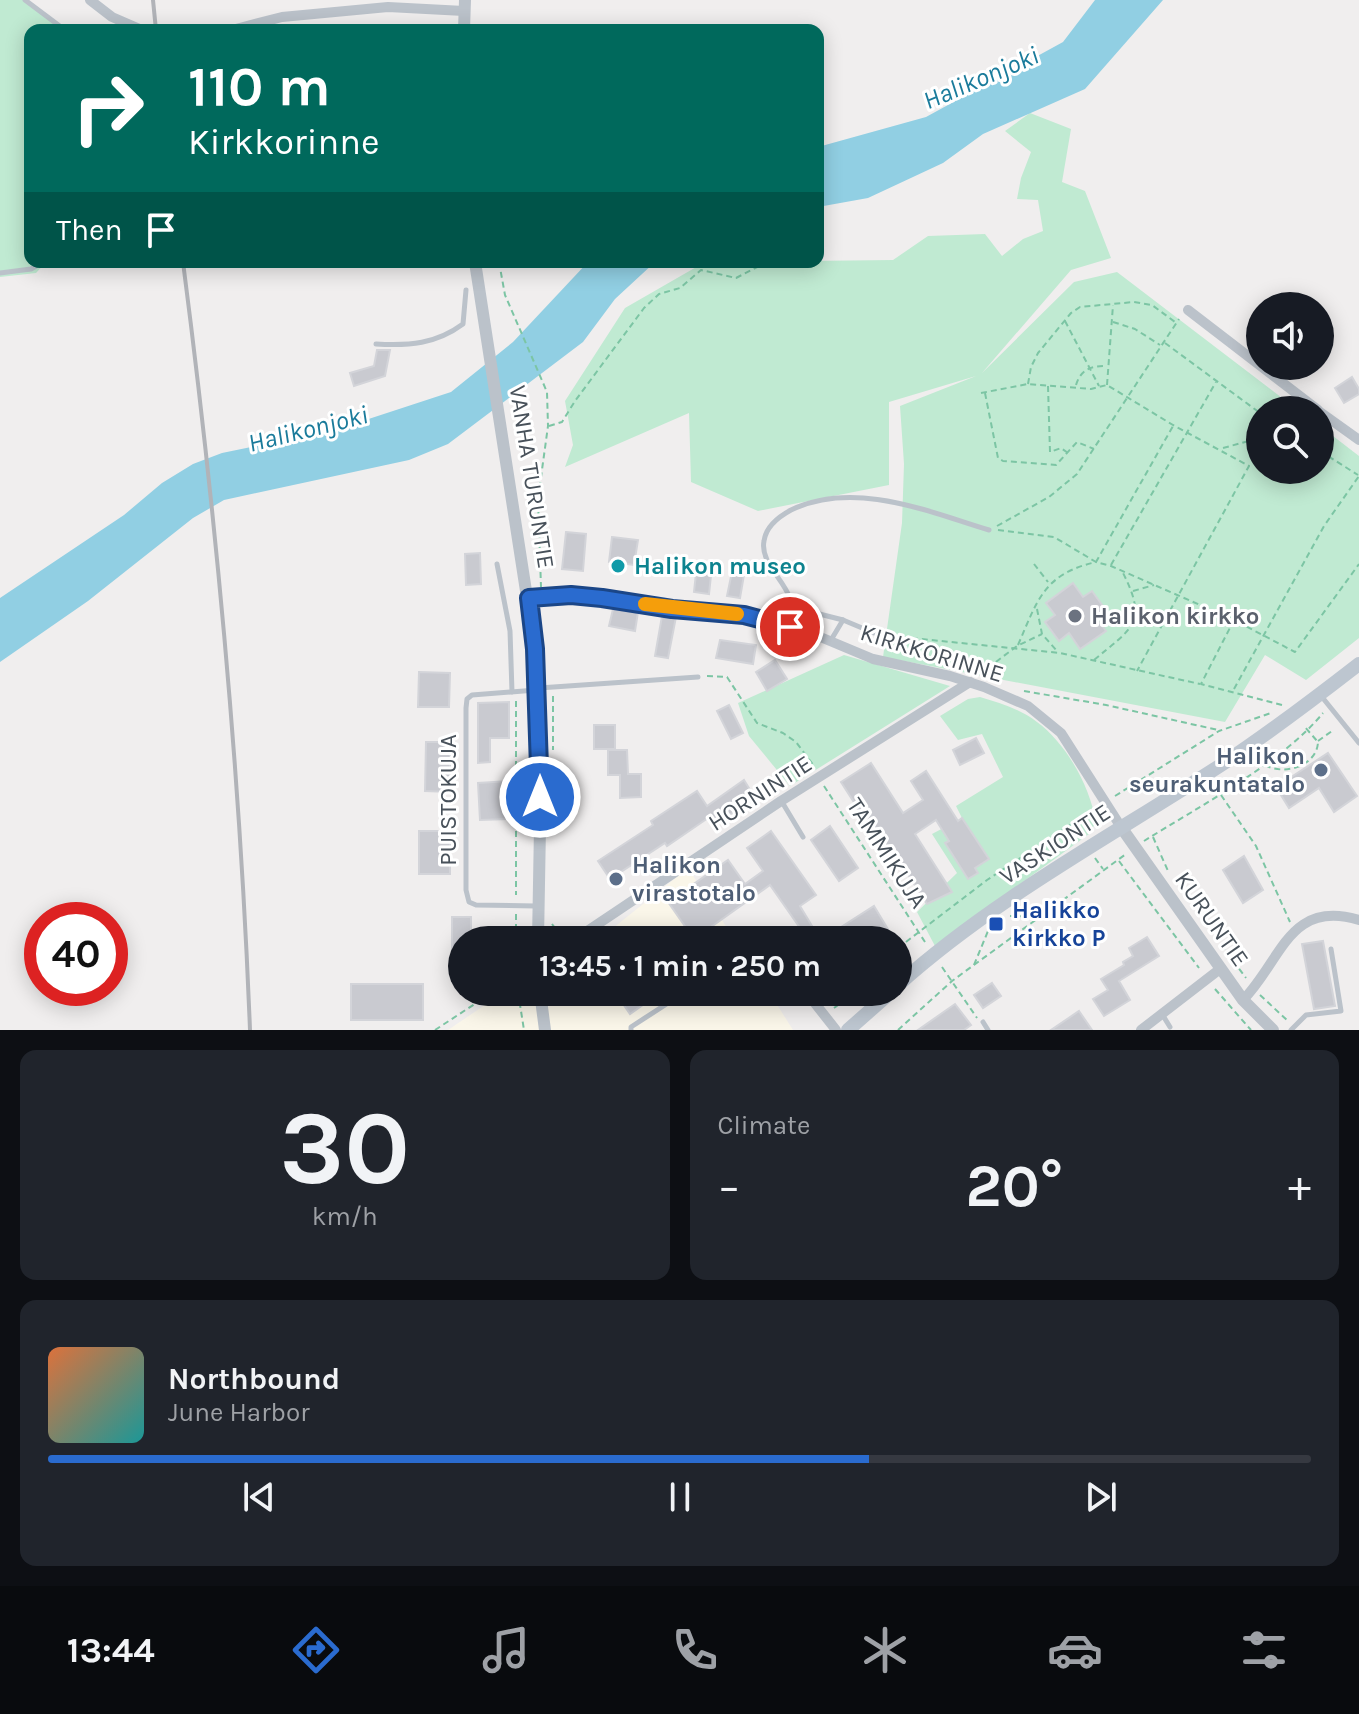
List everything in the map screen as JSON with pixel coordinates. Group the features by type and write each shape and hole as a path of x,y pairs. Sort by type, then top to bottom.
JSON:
{"main road":[{"name":"VASKIONTIE","path":"912,974 999,906 1221,765 1359,664"},
{"path":"848,1030 875,1006"}],"street":[{"path":"90,0 112,17 128,24"},
{"path":"255,24 282,17 388,7 465,5"},
{"name":"VANHA TURUNTIE","path":"476,268 509,473 536,598 541,770 538,926"},
{"path":"1188,310 1300,396"},
{"path":"1334,422 1359,440"},
{"name":"KIRKKORINNE","path":"536,598 571,595 744,615 790,627 892,665 974,679 1046,718 1061,733 1121,827"},
{"name":"HORNINTIE","path":"595,926 781,801 974,679"},
{"name":"KURUNTIE","path":"1121,827 1243,1000 1273,1030"},
{"path":"1243,1000 1293,930 1320,915 1359,920"},
{"path":"1141,1030 1220,969"},
{"path":"542,1006 545,1030"},
{"path":"817,1006 836,1030"}],"lane":[{"path":"25,0 57,24"},
{"path":"0,273 33,268"},
{"path":"376,344 406,346 436,340 453,332 463,324 466,290"},
{"path":"790,627 792,607 782,581 765,556 763,546 774,522 796,508 828,499 879,500 989,530"},
{"path":"497,564 510,631 514,692"},
{"path":"792,607 843,620 874,633"},
{"path":"830,642 843,620"},
{"name":"PUISTOKUJA","path":"539,906 476,905 469,902 466,890 467,699 472,695 698,677"},
{"path":"1320,694 1359,743"},
{"path":"781,801 803,837"},
{"path":"1293,1028 1306,1015 1341,1011 1331,949"},
{"path":"631,1030 631,1027 663,1006"},
{"path":"1162,1014 1170,1027"},
{"path":"983,1022 988,1030"}],"path":[{"name":"VANHA TURUNTIE","path":"500,268 505,295 547,392 548,426 538,499 536,598"},
{"path":"548,426 562,422 644,308 659,294 680,288 701,270 736,278 755,268"},
{"path":"1028,384 1034,359 1065,320 1080,307 1134,302 1152,305 1176,322"},
{"path":"1107,385 1113,303"},
{"path":"989,530 1060,490 1077,474 1161,343 1188,310"},
{"path":"1065,320 1099,386"},
{"path":"1112,322 1161,343 1246,403"},
{"path":"1076,385 1079,376 1089,367 1109,366"},
{"path":"1111,566 1216,382"},
{"path":"1094,449 1077,442 1059,463 1053,465 1000,460 983,393 1028,384 1091,389 1107,385 1249,466 1137,671"},
{"path":"1048,385 1050,452 1061,448 1068,453"},
{"path":"1017,646 1049,584 1072,568 1096,562 1173,425"},
{"path":"1221,448 1246,442"},
{"path":"1233,690 1324,526 1359,476 1334,460"},
{"path":"989,530 1054,537 1096,562 1180,595 1295,652 1359,564"},
{"path":"1034,564 1049,584"},
{"path":"1093,660 1131,628 1135,611 1121,570"},
{"path":"1131,592 1155,584"},
{"path":"1037,607 1042,634 1048,644 1060,653"},
{"path":"1201,684 1234,620"},
{"path":"874,633 1060,653 1233,690 1286,706 1219,731 987,880 912,937"},
{"path":"974,679 1017,646 1042,634"},
{"name":"TAMMIKUJA","path":"698,677 727,677 757,723 796,742 813,762 819,778 928,946"},
{"path":"1015,690 1106,705 1219,731"},
{"path":"514,692 516,926"},
{"path":"1308,731 1318,742"},
{"path":"1264,764 1272,768 1297,768 1313,757 1318,742 1332,731"},
{"path":"1220,794 1256,846 1293,930"},
{"path":"1152,836 1172,879"},
{"path":"1118,859 1207,979 1251,1030"},
{"path":"1006,917 1040,917"},
{"path":"974,966 988,931 996,924"},
{"path":"1209,928 1254,988 1293,1028"},
{"path":"941,966 976,1018"},
{"path":"435,1030 472,1006"},
{"path":"520,1006 524,1030"}],"shaded area":[{"path":"688,868 726,926 616,926"},
{"path":"483,1006 778,1006 793,1030 448,1030"}],"green space":[{"path":"0,0 24,0 54,24 24,24 24,268 41,268 36,273 0,277"},
{"path":"1030,113 1071,129 1062,182 1085,191 1111,258 1071,270 982,373 1074,282 1117,272 1246,370 1246,380 1259,380 1280,396 1246,396 1246,484 1334,484 1334,437 1359,456 1359,638 1306,680 1265,655 1225,722 883,657 902,523 904,464 900,406 976,376 889,402 889,485 758,511 691,482 689,413 565,467 573,445 565,401 625,308 695,268 824,268 824,261 893,260 928,236 985,234 1002,256 1023,239 1043,231 1038,200 1017,199 1031,152 1005,131"},
{"path":"844,655 950,686 790,786 749,736 738,703"},
{"path":"980,697 1024,713 1048,731 1076,767 1096,822 1089,834 935,946 917,912 957,873 932,834 962,818 956,806 1003,777 982,734 958,740 940,716 968,699"}],"water":[{"path":"1095,0 1163,0 1085,89 983,134 943,163 868,198 824,206 824,145 926,117 1063,42"},
{"path":"582,268 649,268 615,299 583,342 448,444 409,460 224,500 193,518 88,601 0,662 0,598 124,515 162,483 193,464 222,453 335,430 451,392 513,342"}],"building":[{"path":"377,350 390,350 385,376 354,386 350,373 374,366"},
{"path":"1352,377 1359,394 1344,403 1335,388"},
{"path":"566,532 586,534 583,571 562,569"},
{"path":"612,537 638,540 634,565 609,562"},
{"path":"480,553 481,584 466,585 465,554"},
{"path":"697,564 712,566 709,594 694,592"},
{"path":"733,567 745,569 740,598 727,596"},
{"name":"Halikon kirkko","path":"1073,583 1083,597 1092,591 1105,609 1095,617 1106,631 1080,649 1069,633 1059,641 1045,622 1055,615 1046,603"},
{"path":"613,609 638,612 635,631 609,626"},
{"path":"662,616 676,617 668,658 655,656"},
{"path":"720,640 756,645 753,664 716,658"},
{"path":"775,660 787,679 767,691 756,672"},
{"path":"419,672 450,673 449,707 418,707"},
{"path":"509,702 509,738 490,738 490,762 478,763 478,703"},
{"path":"729,705 743,733 731,739 717,711"},
{"path":"594,725 615,725 615,749 594,749"},
{"path":"976,738 984,753 960,765 953,750"},
{"path":"426,742 450,742 450,792 425,791"},
{"path":"608,750 627,750 628,774 641,774 641,797 620,798 620,775 608,775"},
{"name":"Halikon seurakuntatalo","path":"1328,753 1357,796 1334,812 1319,788 1289,808 1276,787"},
{"path":"871,763 903,813 923,800 911,781 926,771 958,821 962,818 989,859 975,868 978,873 968,879 945,843 949,841 936,820 915,834 952,892 927,904 893,851 887,854 841,782"},
{"path":"744,780 755,798 717,823 711,816 610,879 598,861 697,791 707,806"},
{"path":"509,781 510,819 480,820 478,783"},
{"path":"830,826 858,868 839,881 811,840"},
{"path":"419,831 450,831 450,874 419,874"},
{"path":"771,831 816,895 800,906 812,926 799,926 770,885 712,926 685,926 668,902 728,860 745,884 763,871 747,848"},
{"path":"1244,856 1263,890 1243,903 1223,870"},
{"path":"874,906 886,926 843,926"},
{"path":"452,917 471,917 471,926 452,926"},
{"path":"1147,937 1159,956 1119,981 1130,1000 1104,1016 1093,999 1108,990 1101,979 1124,965 1123,962 1133,956 1129,948"},
{"path":"1323,941 1335,1006 1314,1009 1302,944"},
{"path":"992,983 1001,996 983,1008 974,995"},
{"path":"351,984 423,984 423,1020 351,1020"},
{"path":"955,1004 971,1025 964,1030 918,1030"},
{"path":"625,1006 641,1006 630,1014"},
{"path":"1079,1011 1092,1030 1051,1030"}],"railway":[{"path":"153,0 155,24"},
{"path":"184,268 225,645 240,837 250,1030"}],"slow traffic":[{"path":"645,604 737,614"}],"place":[{"name":"Halikon museo","path":"618,566"},
{"name":"Halikon kirkko","path":"1075,616"},
{"name":"Halikon seurakuntatalo","path":"1321,770"},
{"name":"Halikon virastotalo","path":"616,879"},
{"name":"Halikko kirkko P","path":"996,924"}],"route":[{"path":"540,797 535,649 529,598 571,595 602,598 672,609 744,615 790,627"}],"water label":[{"name":"Halikonjoki","path":"981,78"},
{"name":"Halikonjoki","path":"308,429"}]}
